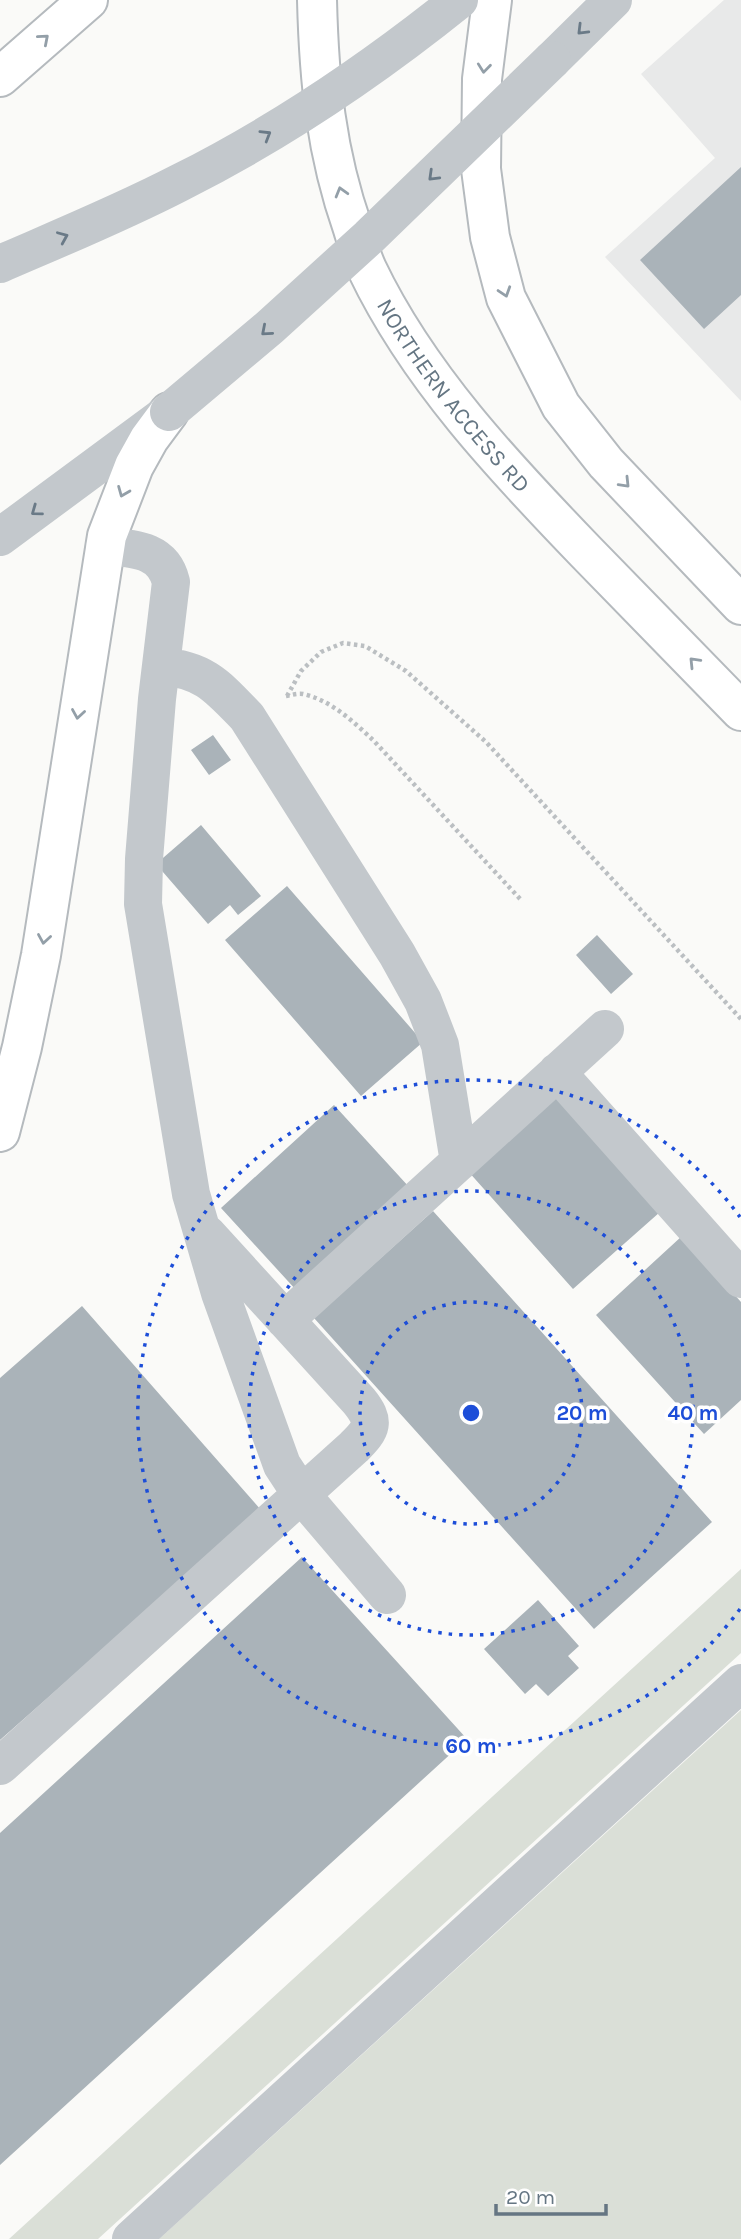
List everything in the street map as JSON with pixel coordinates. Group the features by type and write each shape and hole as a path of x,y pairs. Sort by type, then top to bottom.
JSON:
{"main road":[{"path":"0,77 88,0"},
{"name":"NORTHERN ACCESS RD","path":"317,0 326,130 340,192 366,267 399,328 464,417 534,497 741,711"},
{"path":"492,0 482,79 481,169 490,237 506,298 561,406 606,463 741,605"},
{"path":"0,1132 22,1047 41,955 105,546 134,466 169,412"}],"street":[{"path":"0,264 108,218 181,183 264,137 341,89 459,0"},
{"path":"0,537 169,412 270,327 369,237 613,0"},
{"path":"105,546 147,552 159,559 168,570 171,582 144,859 144,904 191,1194 199,1226 220,1293 282,1465 301,1494 387,1595"},
{"path":"161,666 197,673 222,691 242,712 397,954 423,1001 440,1045 459,1162"},
{"path":"285,1320 605,1029"},
{"path":"558,1072 741,1279"},
{"path":"0,1766 367,1434 370,1417 359,1401 199,1226"},
{"path":"131,2239 741,1683"}],"path":[{"path":"287,696 301,671 321,652 344,643 365,646 406,671 486,742 741,1019"},
{"path":"242,712 277,697 302,694 349,717 522,901"}],"shaded area":[{"path":"724,0 741,0 741,401 605,257 715,158 641,74"},
{"path":"741,1569 741,1653 98,2239 9,2239"},
{"path":"741,1710 741,2239 159,2239"}],"building":[{"path":"741,167 741,295 704,329 640,260"},
{"path":"213,735 231,760 209,775 191,750"},
{"path":"201,825 261,896 238,915 230,905 208,924 156,864"},
{"path":"287,886 423,1042 361,1096 225,940"},
{"path":"597,935 633,974 611,994 576,955"},
{"path":"554,1093 660,1212 573,1289 467,1170"},
{"path":"334,1105 410,1188 297,1291 221,1208"},
{"path":"433,1211 712,1522 594,1629 314,1318"},
{"path":"682,1236 741,1302 741,1400 704,1434 596,1315"},
{"path":"82,1306 261,1510 0,1740 0,1378"},
{"path":"302,1557 467,1739 0,2165 0,1833"},
{"path":"538,1600 579,1646 568,1656 579,1668 548,1696 536,1684 525,1694 484,1649"}]}
